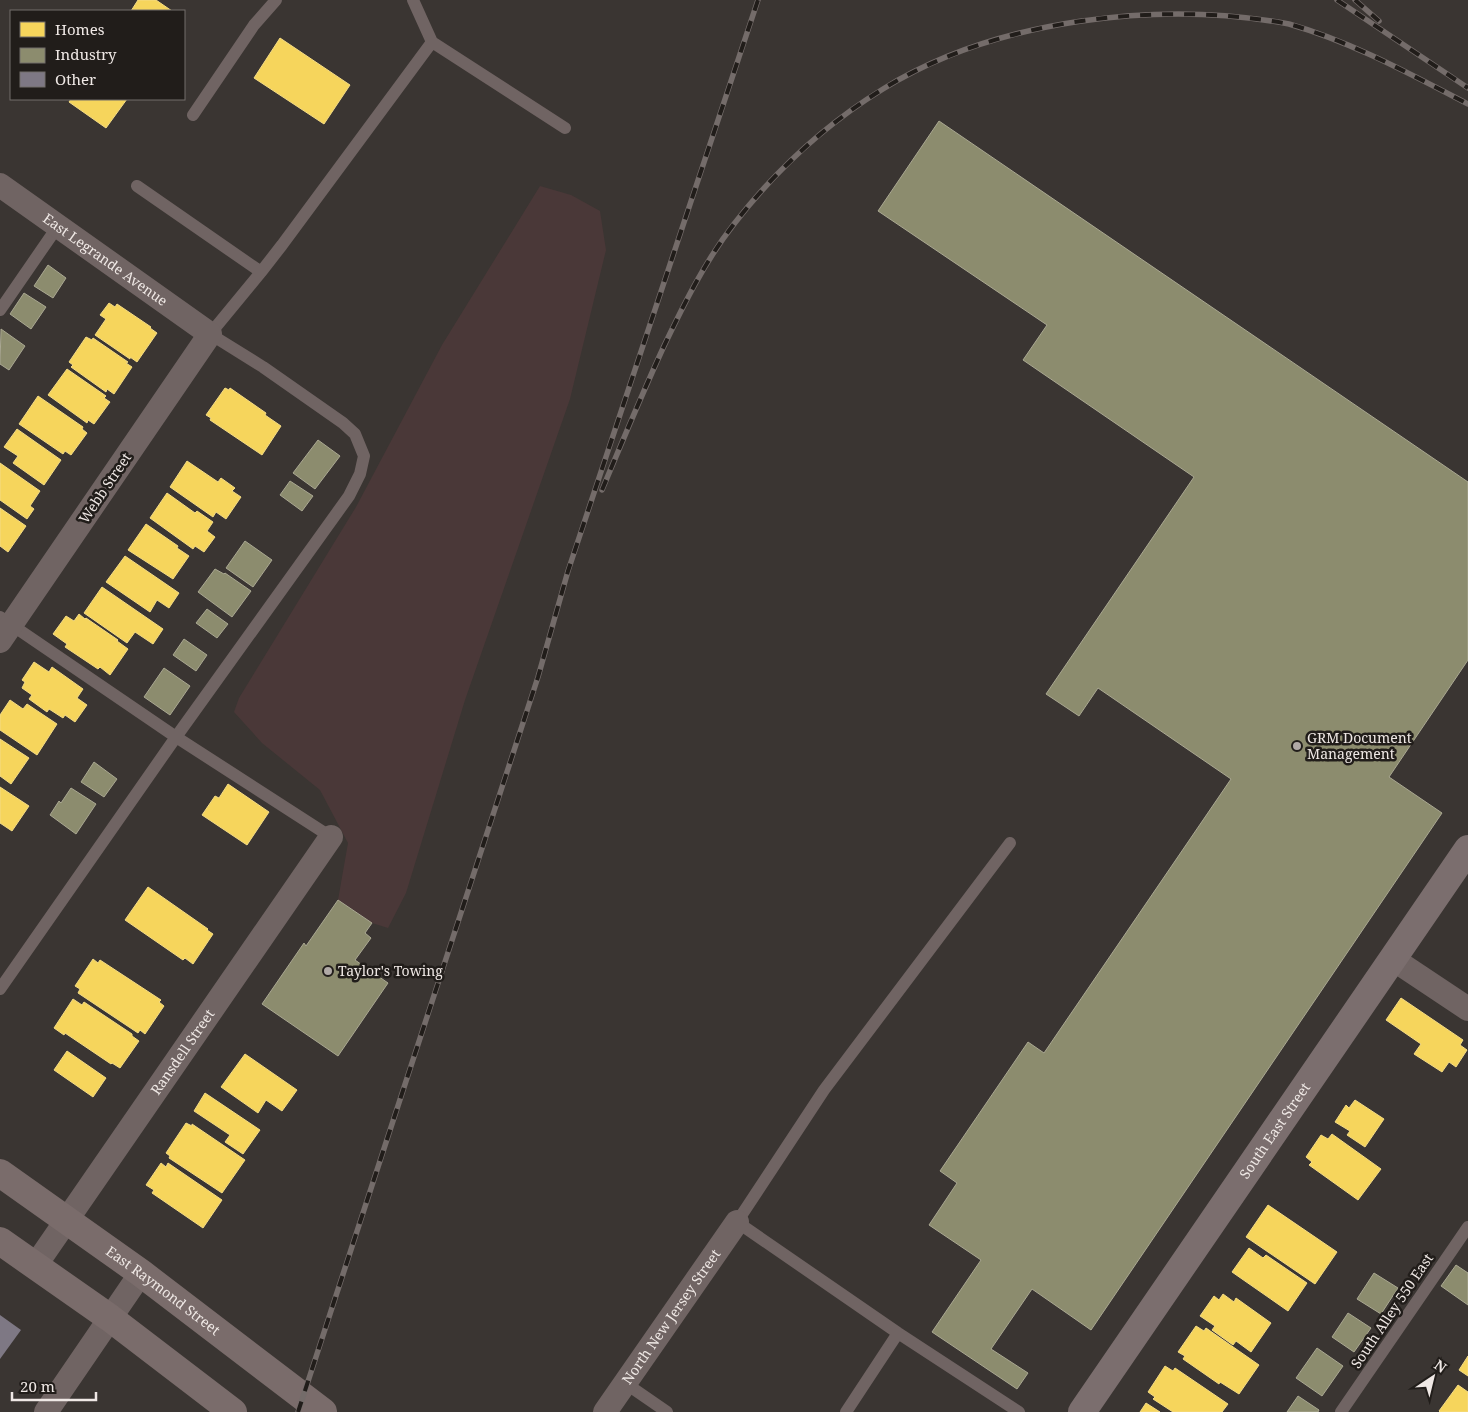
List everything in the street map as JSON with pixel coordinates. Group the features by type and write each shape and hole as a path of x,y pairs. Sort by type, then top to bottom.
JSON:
{"main road":[{"name":"South East Street","path":"1082,1412 1468,849"},
{"name":"East Raymond Street","path":"0,1173 141,1273 323,1412"},
{"path":"0,1242 110,1318 233,1412"}],"street":[{"name":"East Legrande Avenue","path":"0,184 210,334"},
{"name":"Webb Street","path":"4,628 210,334"},
{"name":"Ransdell Street","path":"35,1266 331,837"},
{"path":"1393,959 1468,1009"},
{"name":"North New Jersey Street","path":"605,1412 737,1222"},
{"path":"46,1412 141,1273"}],"lane":[{"path":"192,115 254,24 276,0"},
{"path":"413,0 432,42 565,128"},
{"path":"0,989 176,737 349,496 360,474 364,456 355,434 343,423 263,367 210,334 282,245 432,42"},
{"path":"136,186 261,272"},
{"path":"0,310 58,226"},
{"path":"4,628 331,837"},
{"path":"1010,843 824,1090 737,1222 898,1333 1019,1412"},
{"name":"South Alley 550 East","path":"1341,1412 1468,1227"},
{"path":"846,1412 898,1333"},
{"path":"626,1383 666,1412"}],"shaded area":[{"name":"Taylor's Towing","path":"540,186 571,195 600,211 606,250 570,399 465,700 406,893 388,928 372,923 338,900 348,843 320,790 262,743 234,712 239,698 356,507 442,345"}],"building: Homes":[{"path":"138,0 156,0 171,10 132,10"},
{"path":"280,38 350,85 324,124 254,78"},
{"path":"70,100 126,100 106,128 69,102"},
{"path":"109,303 115,307 117,304 157,333 137,362 95,335 106,319 100,315"},
{"path":"86,337 92,340 93,338 128,362 126,363 132,367 114,394 107,389 106,392 71,367 73,365 69,362"},
{"path":"67,369 106,396 104,398 110,402 94,424 88,420 87,423 48,395"},
{"path":"225,388 229,390 230,388 281,426 262,455 210,420 211,418 206,415"},
{"path":"38,396 83,427 82,429 87,433 71,455 65,451 63,454 19,424"},
{"path":"17,429 61,460 44,485 13,463 18,456 4,447"},
{"path":"187,461 218,482 221,478 235,488 232,491 241,497 226,519 216,512 213,517 170,487"},
{"path":"0,463 40,491 30,506 34,509 27,519 0,500"},
{"path":"167,493 195,513 197,511 213,522 207,531 215,537 204,552 195,546 193,549 150,518"},
{"path":"0,508 26,526 8,552 0,546"},
{"path":"146,524 189,556 173,579 128,550"},
{"path":"125,556 179,593 169,608 157,600 150,612 106,582"},
{"path":"102,587 163,629 153,644 135,632 127,643 84,613"},
{"path":"79,614 118,640 128,649 110,675 100,667 98,669 65,647 67,644 53,634 66,616 74,621"},
{"path":"34,662 49,672 52,667 83,689 77,698 87,705 75,722 65,715 63,718 49,709 47,712 29,699 32,695 22,688 25,682 22,680"},
{"path":"10,700 23,709 27,704 57,724 37,755 0,730 0,715"},
{"path":"0,739 29,758 11,784 0,776"},
{"path":"228,784 269,812 247,845 202,815 215,796 219,798"},
{"path":"0,787 29,806 12,831 0,823"},
{"path":"148,887 213,934 193,964 185,958 183,960 125,920"},
{"path":"93,959 98,963 100,960 161,1000 159,1002 164,1006 145,1034 140,1030 138,1033 78,993 80,989 75,986"},
{"path":"1401,998 1463,1040 1460,1045 1467,1050 1456,1067 1449,1062 1442,1072 1414,1054 1421,1044 1386,1020"},
{"path":"73,999 82,1005 84,1002 132,1034 139,1041 120,1068 54,1028"},
{"path":"67,1051 106,1078 93,1097 54,1070"},
{"path":"245,1054 297,1090 282,1111 266,1100 258,1113 221,1087"},
{"path":"205,1093 260,1130 243,1154 225,1142 230,1135 194,1111"},
{"path":"1355,1100 1384,1119 1365,1147 1347,1135 1350,1131 1335,1122 1346,1105 1349,1108"},
{"path":"186,1123 192,1126 192,1124 245,1160 222,1193 169,1158 170,1156 166,1153"},
{"path":"1332,1134 1381,1169 1358,1200 1309,1165 1312,1162 1306,1157 1321,1135 1328,1139"},
{"path":"161,1163 166,1167 168,1163 222,1200 203,1228 152,1193 154,1190 146,1185"},
{"path":"1268,1205 1337,1252 1315,1284 1246,1237"},
{"path":"1249,1248 1263,1258 1266,1255 1307,1283 1288,1311 1232,1272"},
{"path":"1223,1294 1234,1302 1236,1298 1271,1323 1251,1352 1236,1341 1233,1345 1212,1330 1215,1326 1200,1316 1214,1296 1219,1300"},
{"path":"1196,1326 1204,1331 1206,1328 1259,1365 1239,1394 1220,1382 1219,1384 1183,1359 1185,1356 1178,1352"},
{"path":"1468,1356 1468,1376 1459,1370"},
{"path":"1165,1366 1173,1371 1175,1368 1228,1404 1222,1412 1173,1412 1153,1399 1155,1397 1148,1392"},
{"path":"1458,1385 1468,1392 1468,1412 1440,1412 1439,1411"},
{"path":"1146,1403 1160,1412 1140,1412"}],"building: Industry":[{"name":"GRM Document Management","path":"939,121 1468,482 1468,660 1389,777 1442,813 1091,1330 1032,1289 991,1349 1028,1373 1017,1389 932,1332 981,1260 929,1225 957,1183 940,1171 1028,1042 1044,1053 1231,779 1098,688 1079,716 1046,694 1194,477 1023,360 1047,325 878,211"},
{"path":"48,265 66,278 53,298 34,286"},
{"path":"24,293 46,307 31,329 10,314"},
{"path":"1,329 25,346 9,370 0,364"},
{"path":"318,440 340,456 315,489 293,473"},
{"path":"290,481 313,496 302,511 280,495"},
{"path":"245,541 272,560 253,587 226,568"},
{"path":"215,569 225,573 251,591 232,617 198,592"},
{"path":"207,609 228,624 217,638 196,623"},
{"path":"184,639 207,655 196,671 173,655"},
{"path":"164,668 190,686 170,715 144,697"},
{"path":"94,762 117,779 104,797 81,782"},
{"path":"71,788 96,804 76,834 50,815"},
{"name":"Taylor's Towing","path":"338,900 372,923 365,933 371,938 355,960 388,983 338,1056 262,1004 304,943 306,946"},
{"path":"1456,1265 1468,1273 1468,1305 1441,1286"},
{"path":"1374,1273 1398,1288 1381,1314 1357,1299"},
{"path":"1348,1313 1371,1328 1354,1352 1332,1337"},
{"path":"1317,1348 1343,1366 1322,1396 1296,1378"},
{"path":"1298,1396 1319,1410 1318,1412 1287,1412"}],"building: Other":[{"path":"0,1315 21,1330 0,1359"}],"railway":[{"path":"298,1412 538,677 568,571 758,0"},
{"path":"1337,0 1468,88"},
{"path":"1355,0 1379,21"},
{"path":"602,490 679,314 723,238 767,185 822,133 841,117 883,89 928,65 976,46 1027,31 1080,21 1187,14 1239,17 1289,24 1312,31 1358,49 1468,104"}],"place":[{"name":"GRM Document Management","path":"1297,746"},
{"name":"Taylor's Towing","path":"328,971"}]}
